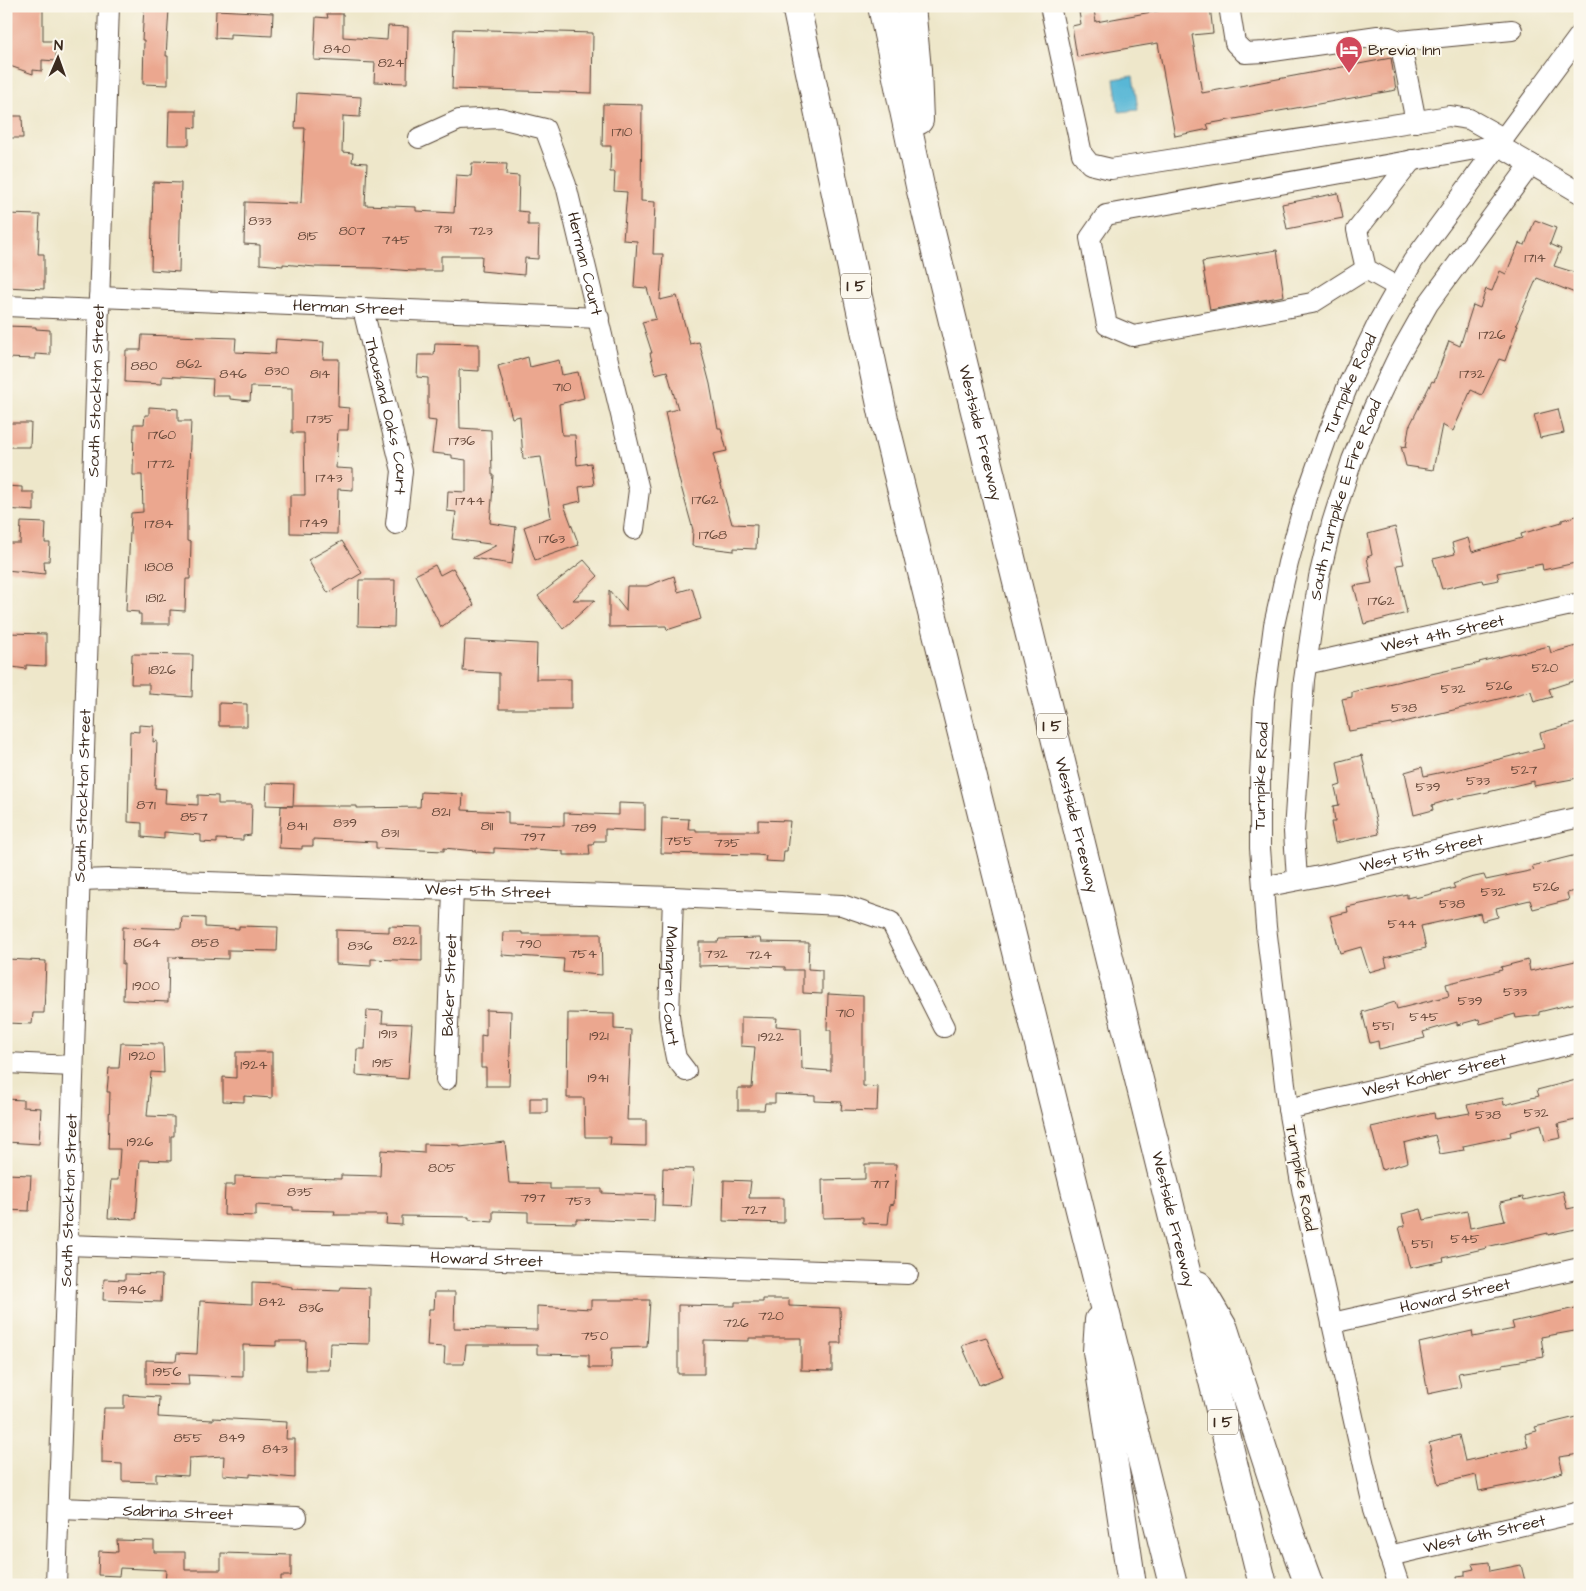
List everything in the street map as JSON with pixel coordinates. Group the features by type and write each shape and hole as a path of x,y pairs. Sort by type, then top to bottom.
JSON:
{"highway":[{"name":"I 5","path":"796,6 884,419 1173,1585"},
{"name":"Westside Freeway","path":"882,6 921,191 1263,1585"},
{"path":"911,6 917,70 921,191"},
{"path":"1183,1260 1224,1330 1290,1533 1309,1585"},
{"path":"1102,1293 1096,1351 1132,1585"}],"street":[{"name":"South Stockton Street","path":"56,1585 109,6"},
{"path":"1050,6 1082,154 1090,164 1111,169 1449,116 1469,119 1531,164 1580,193"},
{"path":"1229,6 1235,43 1245,53 1266,52 1378,36 1400,41 1512,30"},
{"name":"Turnpike Road","path":"1398,1585 1374,1510 1303,1194 1288,1109 1263,887 1260,777 1264,701 1274,625 1306,497 1326,437 1378,321 1413,262 1580,35"},
{"path":"1400,41 1416,122"},
{"name":"Herman Court","path":"419,138 459,120 500,118 545,129 566,185 639,490 634,529"},
{"path":"1366,268 1312,303 1133,336 1107,324 1090,238 1106,215 1412,160 1501,142"},
{"path":"1398,287 1366,268 1357,230 1412,160"},
{"name":"South Turnpike E Fire Road","path":"1297,880 1294,832 1306,664 1319,577 1332,524 1352,460 1396,359 1428,304 1531,164"},
{"name":"Herman Street","path":"6,306 99,304 363,309 599,318"},
{"name":"Thousand Oaks Court","path":"363,309 402,471 396,524"},
{"name":"West 4th Street","path":"1306,664 1580,603"},
{"name":"West 5th Street","path":"1263,887 1580,817"},
{"name":"West 5th Street","path":"80,880 120,879 673,897 842,905 891,922 944,1027"},
{"name":"Baker Street","path":"446,1080 454,890"},
{"name":"Malmgren Court","path":"673,897 669,1015 676,1058 686,1070"},
{"name":"West Kohler Street","path":"1288,1109 1580,1042"},
{"path":"6,1063 73,1066"},
{"name":"Howard Street","path":"67,1246 908,1274"},
{"name":"Howard Street","path":"1332,1323 1580,1268"},
{"name":"Sabrina Street","path":"59,1508 296,1517"},
{"name":"West 6th Street","path":"1389,1556 1580,1512"}],"water":[{"path":"1133,76 1138,110 1119,112 1114,79"}],"building":[{"path":"6,6 43,6 43,41 56,41 56,61 42,60 42,71 33,70 33,74 7,65"},
{"name":"Brevia Inn","path":"1185,6 1210,6 1213,33 1192,35 1202,93 1391,58 1396,90 1207,124 1209,129 1175,136 1158,43 1077,57 1072,26 1081,24 1079,12 1094,10 1096,22"},
{"path":"144,8 169,9 166,56 168,56 168,85 143,84 144,40 142,40"},
{"path":"216,10 273,13 272,36 230,34 230,39 215,38"},
{"path":"327,14 343,14 343,37 387,40 388,26 408,27 407,83 374,82 375,63 314,60 316,17 328,18"},
{"path":"454,29 593,33 592,93 452,89"},
{"path":"297,93 361,97 360,117 343,116 342,152 353,153 352,162 367,163 365,205 416,207 416,211 454,213 456,175 471,176 472,163 507,164 506,175 519,176 518,211 528,212 528,225 539,225 538,259 525,258 524,275 481,271 482,256 441,256 441,271 260,264 260,245 244,244 245,202 301,203 305,128 295,128"},
{"path":"603,104 642,105 641,201 655,202 653,254 663,254 660,300 677,296 690,344 699,342 710,384 718,428 721,428 727,451 713,454 720,481 732,524 757,525 756,549 734,548 734,551 692,546 693,530 679,479 665,412 678,409 667,371 655,374 650,353 652,353 642,322 656,319 647,288 634,287 637,241 623,240 627,192 614,191 615,172 610,172 611,146 602,146"},
{"path":"169,111 196,111 196,128 189,127 189,145 168,145"},
{"path":"6,116 22,116 23,138 6,138"},
{"path":"153,182 181,183 179,272 151,270"},
{"path":"1338,193 1343,218 1287,229 1282,204"},
{"path":"6,214 40,215 38,254 44,254 44,289 6,287"},
{"path":"1535,220 1556,228 1550,244 1561,249 1554,266 1580,274 1580,295 1537,278 1516,325 1518,325 1505,361 1499,359 1482,395 1471,390 1453,431 1442,425 1433,470 1406,466 1401,446 1406,447 1409,427 1432,381 1434,382 1449,341 1460,346 1473,305 1480,308 1486,289 1492,291 1500,271 1506,274 1519,243 1525,245"},
{"path":"1277,250 1284,296 1210,310 1202,262"},
{"path":"6,326 36,327 36,329 50,330 50,355 35,354 35,359 6,358"},
{"path":"142,335 236,338 235,352 275,354 276,339 324,342 323,359 339,359 338,407 349,408 348,430 338,430 336,468 353,469 353,490 338,489 337,534 290,533 290,495 305,495 304,433 292,433 292,388 251,387 250,401 230,399 230,396 212,396 213,379 162,376 162,384 125,382 126,350 141,350"},
{"path":"435,343 479,344 479,371 459,370 460,428 491,430 492,475 494,475 490,523 516,527 512,564 472,558 497,545 452,539 456,512 447,511 448,491 466,492 466,460 452,458 452,455 432,453 436,421 428,420 428,378 417,377 418,355 434,355"},
{"path":"528,357 530,367 559,360 562,375 578,372 584,398 559,404 562,435 575,435 577,465 591,463 594,485 579,487 581,501 564,505 579,545 535,560 524,527 551,517 541,457 523,459 520,416 512,418 498,366"},
{"path":"149,407 178,409 178,421 191,421 187,511 187,541 191,542 190,579 186,579 185,611 170,610 170,624 141,624 141,614 138,614 139,612 126,611 131,513 143,512 142,475 133,475 134,424 144,424 145,415 149,415"},
{"path":"1558,409 1564,433 1540,438 1534,415"},
{"path":"6,423 31,423 30,447 6,447"},
{"path":"6,486 22,487 22,492 34,492 34,511 6,509"},
{"path":"1580,515 1580,562 1543,570 1542,564 1497,573 1499,580 1483,583 1482,580 1442,589 1433,559 1455,554 1452,543 1468,538 1472,552 1522,538 1521,534"},
{"path":"21,522 46,523 45,543 50,543 49,561 44,561 45,574 6,570 7,543 20,543"},
{"path":"1395,527 1404,564 1397,565 1407,613 1364,624 1354,586 1372,583 1367,557 1372,555 1368,534"},
{"path":"342,541 362,573 328,593 308,560"},
{"path":"584,560 598,576 573,600 595,600 563,629 538,596"},
{"path":"435,565 440,575 453,568 474,605 441,627 415,575"},
{"path":"674,576 678,592 692,588 701,619 667,630 666,626 609,627 609,590 626,611 627,586 647,586"},
{"path":"359,580 395,580 394,627 358,626"},
{"path":"7,633 46,634 46,666 26,665 26,669 6,666"},
{"path":"465,640 537,644 536,679 571,679 571,709 499,709 499,673 463,671"},
{"path":"1580,645 1580,679 1549,689 1552,697 1534,702 1531,691 1392,725 1349,731 1342,699 1352,697 1352,692 1480,663 1515,653 1549,646 1551,653"},
{"path":"132,654 193,655 192,697 149,694 149,684 131,684"},
{"path":"219,703 247,704 247,726 219,726"},
{"path":"1580,722 1580,769 1576,770 1578,778 1534,786 1534,781 1449,800 1432,805 1433,810 1414,815 1405,772 1422,767 1424,776 1443,773 1544,748 1540,733"},
{"path":"139,725 154,726 153,742 157,741 155,788 166,789 165,803 198,805 198,795 218,796 218,804 252,804 251,835 243,836 243,840 217,839 217,843 201,842 201,835 164,832 164,839 142,837 142,823 128,822 130,731 139,732"},
{"path":"1362,755 1379,834 1335,843 1331,822 1335,822 1333,806 1339,805 1335,787 1341,785 1337,762"},
{"path":"267,783 294,784 293,806 266,805"},
{"path":"421,792 463,794 462,810 508,812 508,824 564,826 564,813 619,815 619,803 645,804 645,831 605,829 605,841 594,841 593,845 589,845 590,855 563,855 563,851 534,849 494,848 494,853 444,848 444,851 376,848 376,842 313,839 313,846 302,846 302,849 279,848 281,806 420,807"},
{"path":"662,818 689,819 688,829 696,829 696,831 758,831 758,820 790,821 787,851 784,851 783,862 765,861 766,856 757,855 661,853"},
{"path":"1580,854 1580,890 1567,893 1569,900 1533,909 1530,900 1496,908 1498,917 1482,921 1480,913 1421,926 1426,948 1385,958 1387,967 1369,972 1361,947 1340,953 1330,916 1348,912 1347,907 1407,894 1407,898 1415,896 1415,898 1455,888 1453,884 1470,878 1484,875 1486,880 1534,870 1532,866"},
{"path":"182,917 205,918 205,927 239,929 239,926 278,927 277,951 228,950 228,959 169,957 168,1002 123,1000 123,927 181,929"},
{"path":"389,926 422,927 422,961 371,959 371,966 336,964 336,930 389,932"},
{"path":"503,932 522,932 522,934 601,934 602,975 563,972 564,959 502,955"},
{"path":"760,938 761,942 809,943 808,969 822,970 822,994 803,993 803,970 785,970 785,967 735,965 699,966 699,942 718,942 719,939"},
{"path":"7,959 46,961 44,1013 33,1013 32,1024 6,1023"},
{"path":"1528,960 1530,971 1580,960 1580,1002 1539,1012 1539,1015 1516,1018 1515,1014 1480,1024 1479,1019 1457,1025 1457,1022 1423,1032 1425,1038 1379,1049 1378,1041 1370,1043 1362,1012 1395,1002 1397,1009 1449,996 1446,984 1502,970 1501,967"},
{"path":"828,994 863,996 863,1086 878,1087 877,1111 841,1110 842,1102 815,1101 815,1096 775,1094 775,1103 765,1103 764,1110 738,1110 738,1088 752,1088 755,1047 741,1046 741,1017 777,1018 776,1026 801,1028 802,1069 831,1071 831,1030 827,1030"},
{"path":"367,1010 383,1011 382,1023 412,1024 408,1079 356,1075 357,1049 365,1049"},
{"path":"486,1010 511,1011 509,1086 486,1086 486,1068 481,1068 481,1035 486,1036"},
{"path":"568,1013 614,1014 614,1029 631,1030 627,1120 646,1120 646,1146 610,1145 611,1137 585,1137 584,1098 567,1098"},
{"path":"121,1043 163,1044 164,1073 151,1072 147,1116 174,1117 174,1136 171,1136 171,1161 140,1160 136,1219 108,1218 111,1180 118,1180 120,1149 108,1149 110,1092 107,1092 109,1068 119,1068"},
{"path":"236,1052 272,1052 272,1098 244,1096 244,1102 223,1101 223,1077 236,1078"},
{"path":"1580,1079 1580,1119 1558,1124 1561,1138 1545,1141 1541,1124 1510,1132 1511,1136 1463,1146 1464,1150 1440,1154 1435,1135 1404,1143 1408,1162 1382,1170 1371,1127 1434,1113 1435,1119 1470,1113 1467,1105 1503,1098 1504,1105 1539,1096 1537,1090"},
{"path":"530,1098 547,1098 547,1113 530,1113"},
{"path":"6,1099 23,1100 23,1107 41,1108 39,1144 6,1142"},
{"path":"505,1142 509,1183 550,1184 550,1189 602,1189 602,1193 655,1195 654,1222 576,1219 576,1223 528,1222 528,1212 493,1211 493,1222 469,1220 469,1217 402,1216 402,1225 386,1224 387,1215 334,1215 335,1211 293,1210 293,1207 256,1205 256,1216 224,1215 225,1185 235,1185 235,1176 341,1179 341,1175 380,1176 381,1150 424,1153 424,1144 460,1145 460,1147"},
{"path":"865,1164 896,1164 894,1204 890,1205 888,1224 863,1223 863,1217 823,1218 822,1180 865,1179"},
{"path":"663,1168 694,1169 691,1207 662,1206"},
{"path":"6,1174 31,1175 29,1211 6,1210"},
{"path":"724,1180 751,1181 749,1198 784,1198 784,1223 723,1221"},
{"path":"1563,1191 1567,1209 1577,1207 1580,1228 1486,1247 1443,1258 1444,1261 1410,1268 1399,1227 1405,1226 1402,1214 1421,1209 1424,1220 1467,1211 1470,1228 1505,1221 1500,1202 1523,1197 1524,1200"},
{"path":"125,1274 162,1275 161,1302 103,1300 104,1279 125,1280"},
{"path":"252,1282 276,1283 292,1287 292,1289 340,1291 341,1287 370,1288 369,1344 330,1343 329,1370 305,1370 306,1341 276,1341 276,1346 243,1345 243,1377 188,1375 189,1385 146,1384 146,1360 176,1361 177,1353 197,1354 200,1301 252,1304"},
{"path":"435,1292 455,1292 454,1328 537,1330 537,1306 591,1309 591,1300 650,1300 647,1347 612,1348 611,1368 589,1368 589,1355 537,1354 537,1345 466,1345 464,1364 444,1364 445,1347 427,1346 429,1309 434,1309"},
{"path":"763,1299 789,1299 789,1306 840,1308 841,1343 832,1343 832,1371 801,1370 801,1338 749,1338 749,1341 704,1340 704,1374 678,1374 678,1305 735,1306 735,1302 763,1302"},
{"path":"1580,1307 1580,1330 1541,1337 1544,1357 1458,1373 1461,1387 1428,1394 1419,1343 1472,1331 1473,1337 1514,1329 1512,1322"},
{"path":"986,1337 1003,1376 979,1385 962,1346"},
{"path":"124,1395 159,1397 158,1417 287,1422 286,1439 295,1439 295,1478 250,1474 250,1477 223,1475 224,1456 189,1458 188,1476 156,1474 156,1482 122,1481 122,1464 102,1463 102,1445 104,1408 124,1408"},
{"path":"1580,1416 1580,1454 1559,1457 1563,1472 1536,1480 1479,1491 1476,1475 1438,1484 1429,1443 1459,1435 1465,1461 1528,1447 1525,1434 1537,1431 1535,1427"},
{"path":"117,1540 154,1541 154,1552 185,1552 185,1570 221,1570 221,1553 291,1555 291,1576 281,1576 281,1585 165,1585 166,1570 120,1568 119,1576 98,1575 99,1551 118,1552"},
{"path":"1489,1562 1490,1571 1521,1565 1526,1585 1458,1585 1457,1577 1465,1576 1465,1571 1474,1569 1472,1564"}],"place":[{"name":"Brevia Inn","path":"1349,74"}]}
